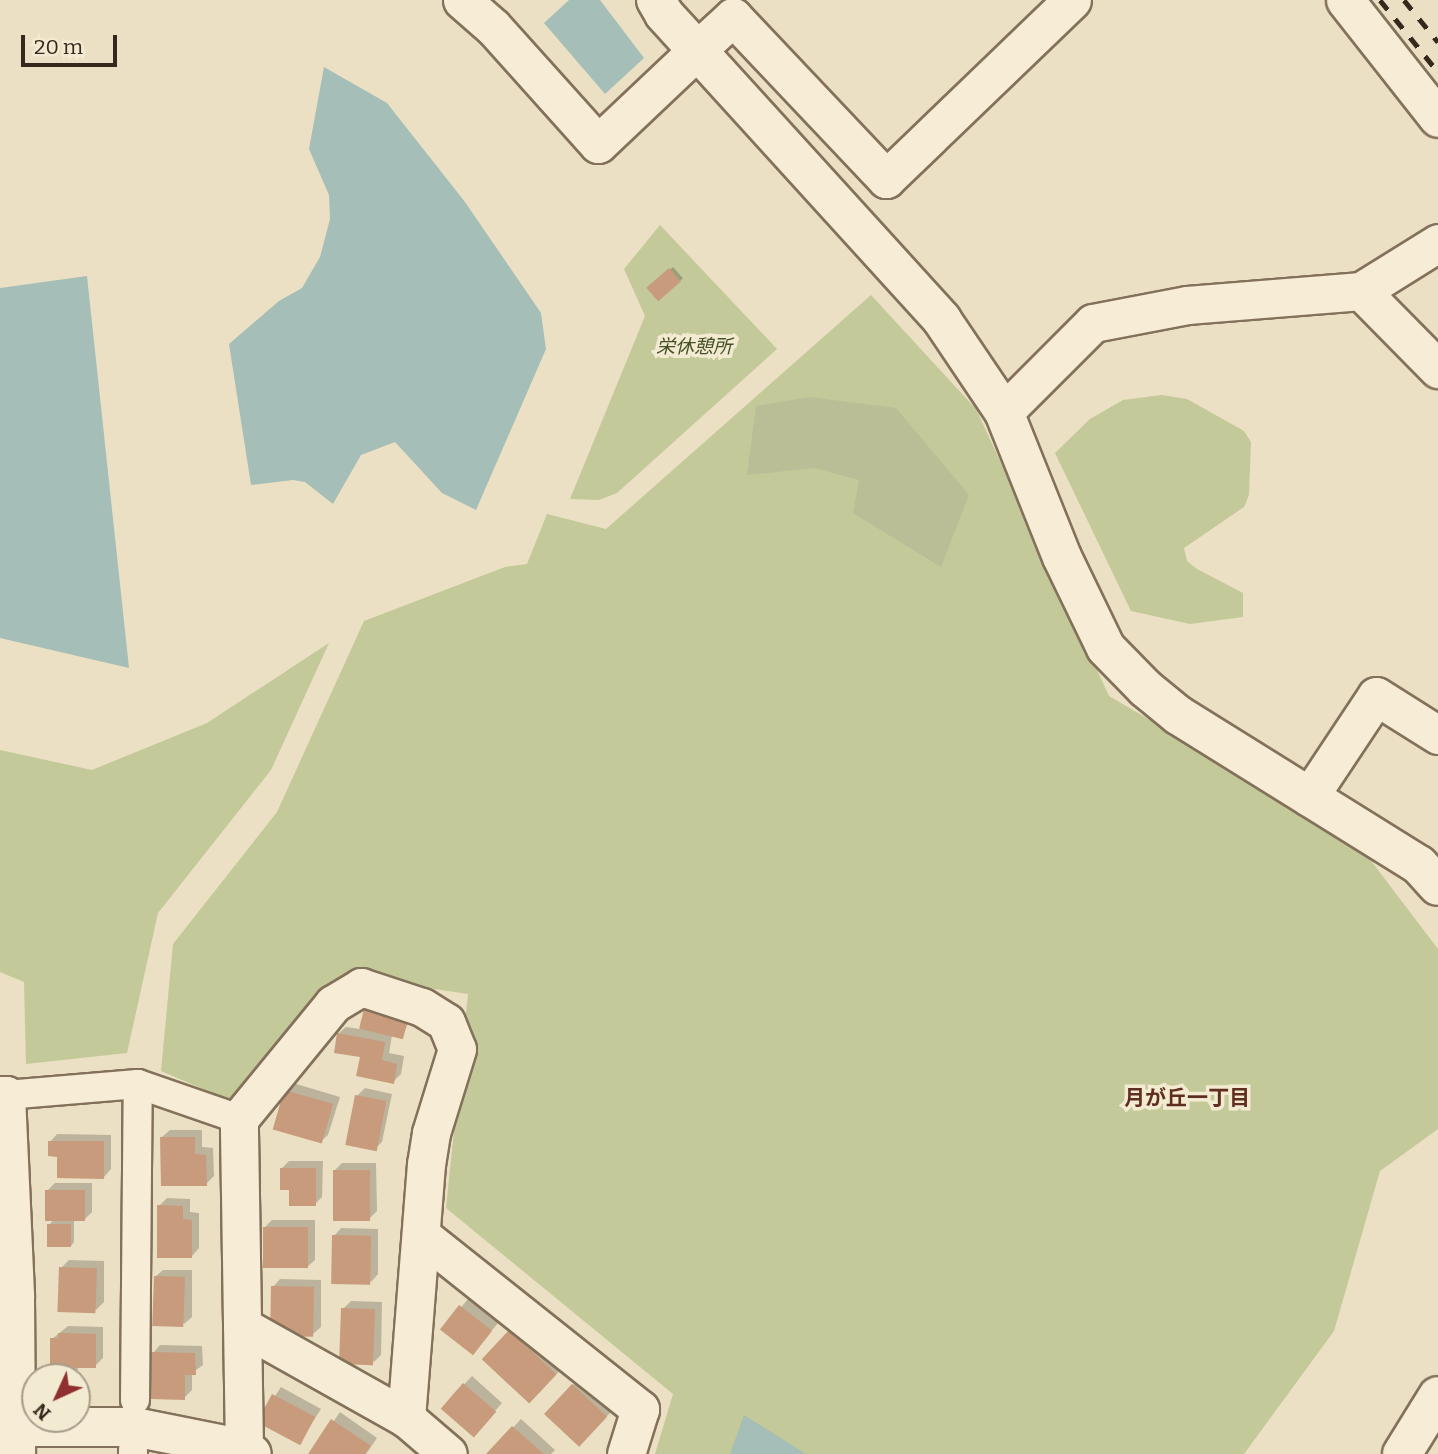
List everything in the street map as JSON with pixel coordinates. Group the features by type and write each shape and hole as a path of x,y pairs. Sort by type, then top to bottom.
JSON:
{"street":[{"path":"462,0 493,27 598,144 733,18 886,179 1072,0"},
{"path":"656,0 693,54 942,320 1003,412 1067,568 1106,648 1145,688 1178,715 1419,864 1438,886"},
{"path":"1345,0 1438,118"},
{"path":"1003,412 1093,323 1187,305 1361,291 1438,243"},
{"path":"1361,291 1438,369"},
{"path":"1309,797 1376,696 1438,734"},
{"path":"239,1119 138,1084 3,1095 10,1436 134,1427 248,1451 242,1326 239,1119 332,1004 361,987 422,1007 446,1022 457,1049 431,1133 407,1419"},
{"path":"135,1400 138,1084"},
{"path":"421,1235 640,1409 626,1454"},
{"path":"242,1326 407,1419 448,1454"},
{"path":"1402,1454 1438,1396"}],"green space":[{"name":"栄休憩所","path":"660,225 777,349 617,493 599,500 570,499 645,316 624,269"},
{"path":"871,295 976,409 1109,696 1356,841 1438,949 1438,1129 1380,1171 1334,1331 1244,1454 655,1454 673,1394 446,1208 468,994 368,979 316,996 231,1101 161,1071 173,944 277,812 364,621 505,567 527,564 547,514 606,529"},
{"path":"1162,395 1187,399 1244,431 1251,442 1249,495 1244,507 1184,548 1187,561 1197,569 1243,593 1243,617 1190,624 1131,611 1055,453 1090,419 1123,400"},
{"path":"809,397 896,408 969,495 941,567 853,513 859,480 814,468 747,475 756,406"},
{"path":"329,643 271,770 158,913 127,1053 26,1064 24,982 0,972 0,750 92,770 207,723"}],"water":[{"path":"569,0 600,0 644,58 605,94 544,23"},
{"path":"324,67 387,103 465,202 541,313 546,349 476,510 442,493 395,442 361,455 333,504 305,482 293,480 251,485 229,344 279,301 302,288 320,257 330,219 329,195 309,149"},
{"path":"87,276 129,668 0,638 0,288"},
{"path":"744,1415 806,1454 730,1454"}],"building":[{"path":"669,268 681,282 658,301 646,288"},
{"path":"364,1009 408,1020 403,1039 359,1028"},
{"path":"337,1033 385,1042 382,1060 397,1064 394,1084 356,1076 360,1057 334,1053"},
{"path":"284,1090 333,1104 322,1143 273,1129"},
{"path":"355,1095 386,1101 377,1151 345,1145"},
{"path":"160,1137 195,1137 195,1154 206,1155 207,1186 161,1186"},
{"path":"48,1141 104,1141 104,1179 57,1178 57,1157 48,1156"},
{"path":"280,1168 316,1168 316,1206 289,1206 289,1190 280,1190"},
{"path":"333,1170 370,1170 370,1221 333,1221"},
{"path":"45,1190 85,1190 85,1221 45,1221"},
{"path":"157,1205 183,1206 183,1219 192,1220 192,1258 157,1258"},
{"path":"47,1224 71,1224 71,1247 47,1247"},
{"path":"263,1227 308,1227 308,1268 263,1268"},
{"path":"332,1235 371,1236 370,1285 331,1284"},
{"path":"59,1267 97,1268 95,1313 57,1312"},
{"path":"154,1276 185,1277 183,1327 152,1326"},
{"path":"271,1286 314,1287 313,1337 270,1336"},
{"path":"459,1305 492,1331 473,1355 440,1329"},
{"path":"341,1308 375,1309 373,1365 339,1364"},
{"path":"509,1330 557,1374 529,1404 482,1359"},
{"path":"58,1333 96,1334 96,1368 91,1368 91,1363 50,1363 50,1338 58,1338"},
{"path":"151,1352 195,1353 196,1375 185,1375 185,1400 151,1399"},
{"path":"463,1383 496,1412 474,1438 441,1409"},
{"path":"572,1384 607,1417 579,1447 544,1414"},
{"path":"272,1394 315,1417 300,1445 257,1422"},
{"path":"331,1419 371,1446 365,1454 308,1454"},
{"path":"512,1426 544,1454 486,1454"}],"railway":[{"path":"1380,0 1438,72"},
{"path":"1404,0 1438,42"}],"district":[{"name":"月が丘一丁目","path":"1187,1098"}]}
